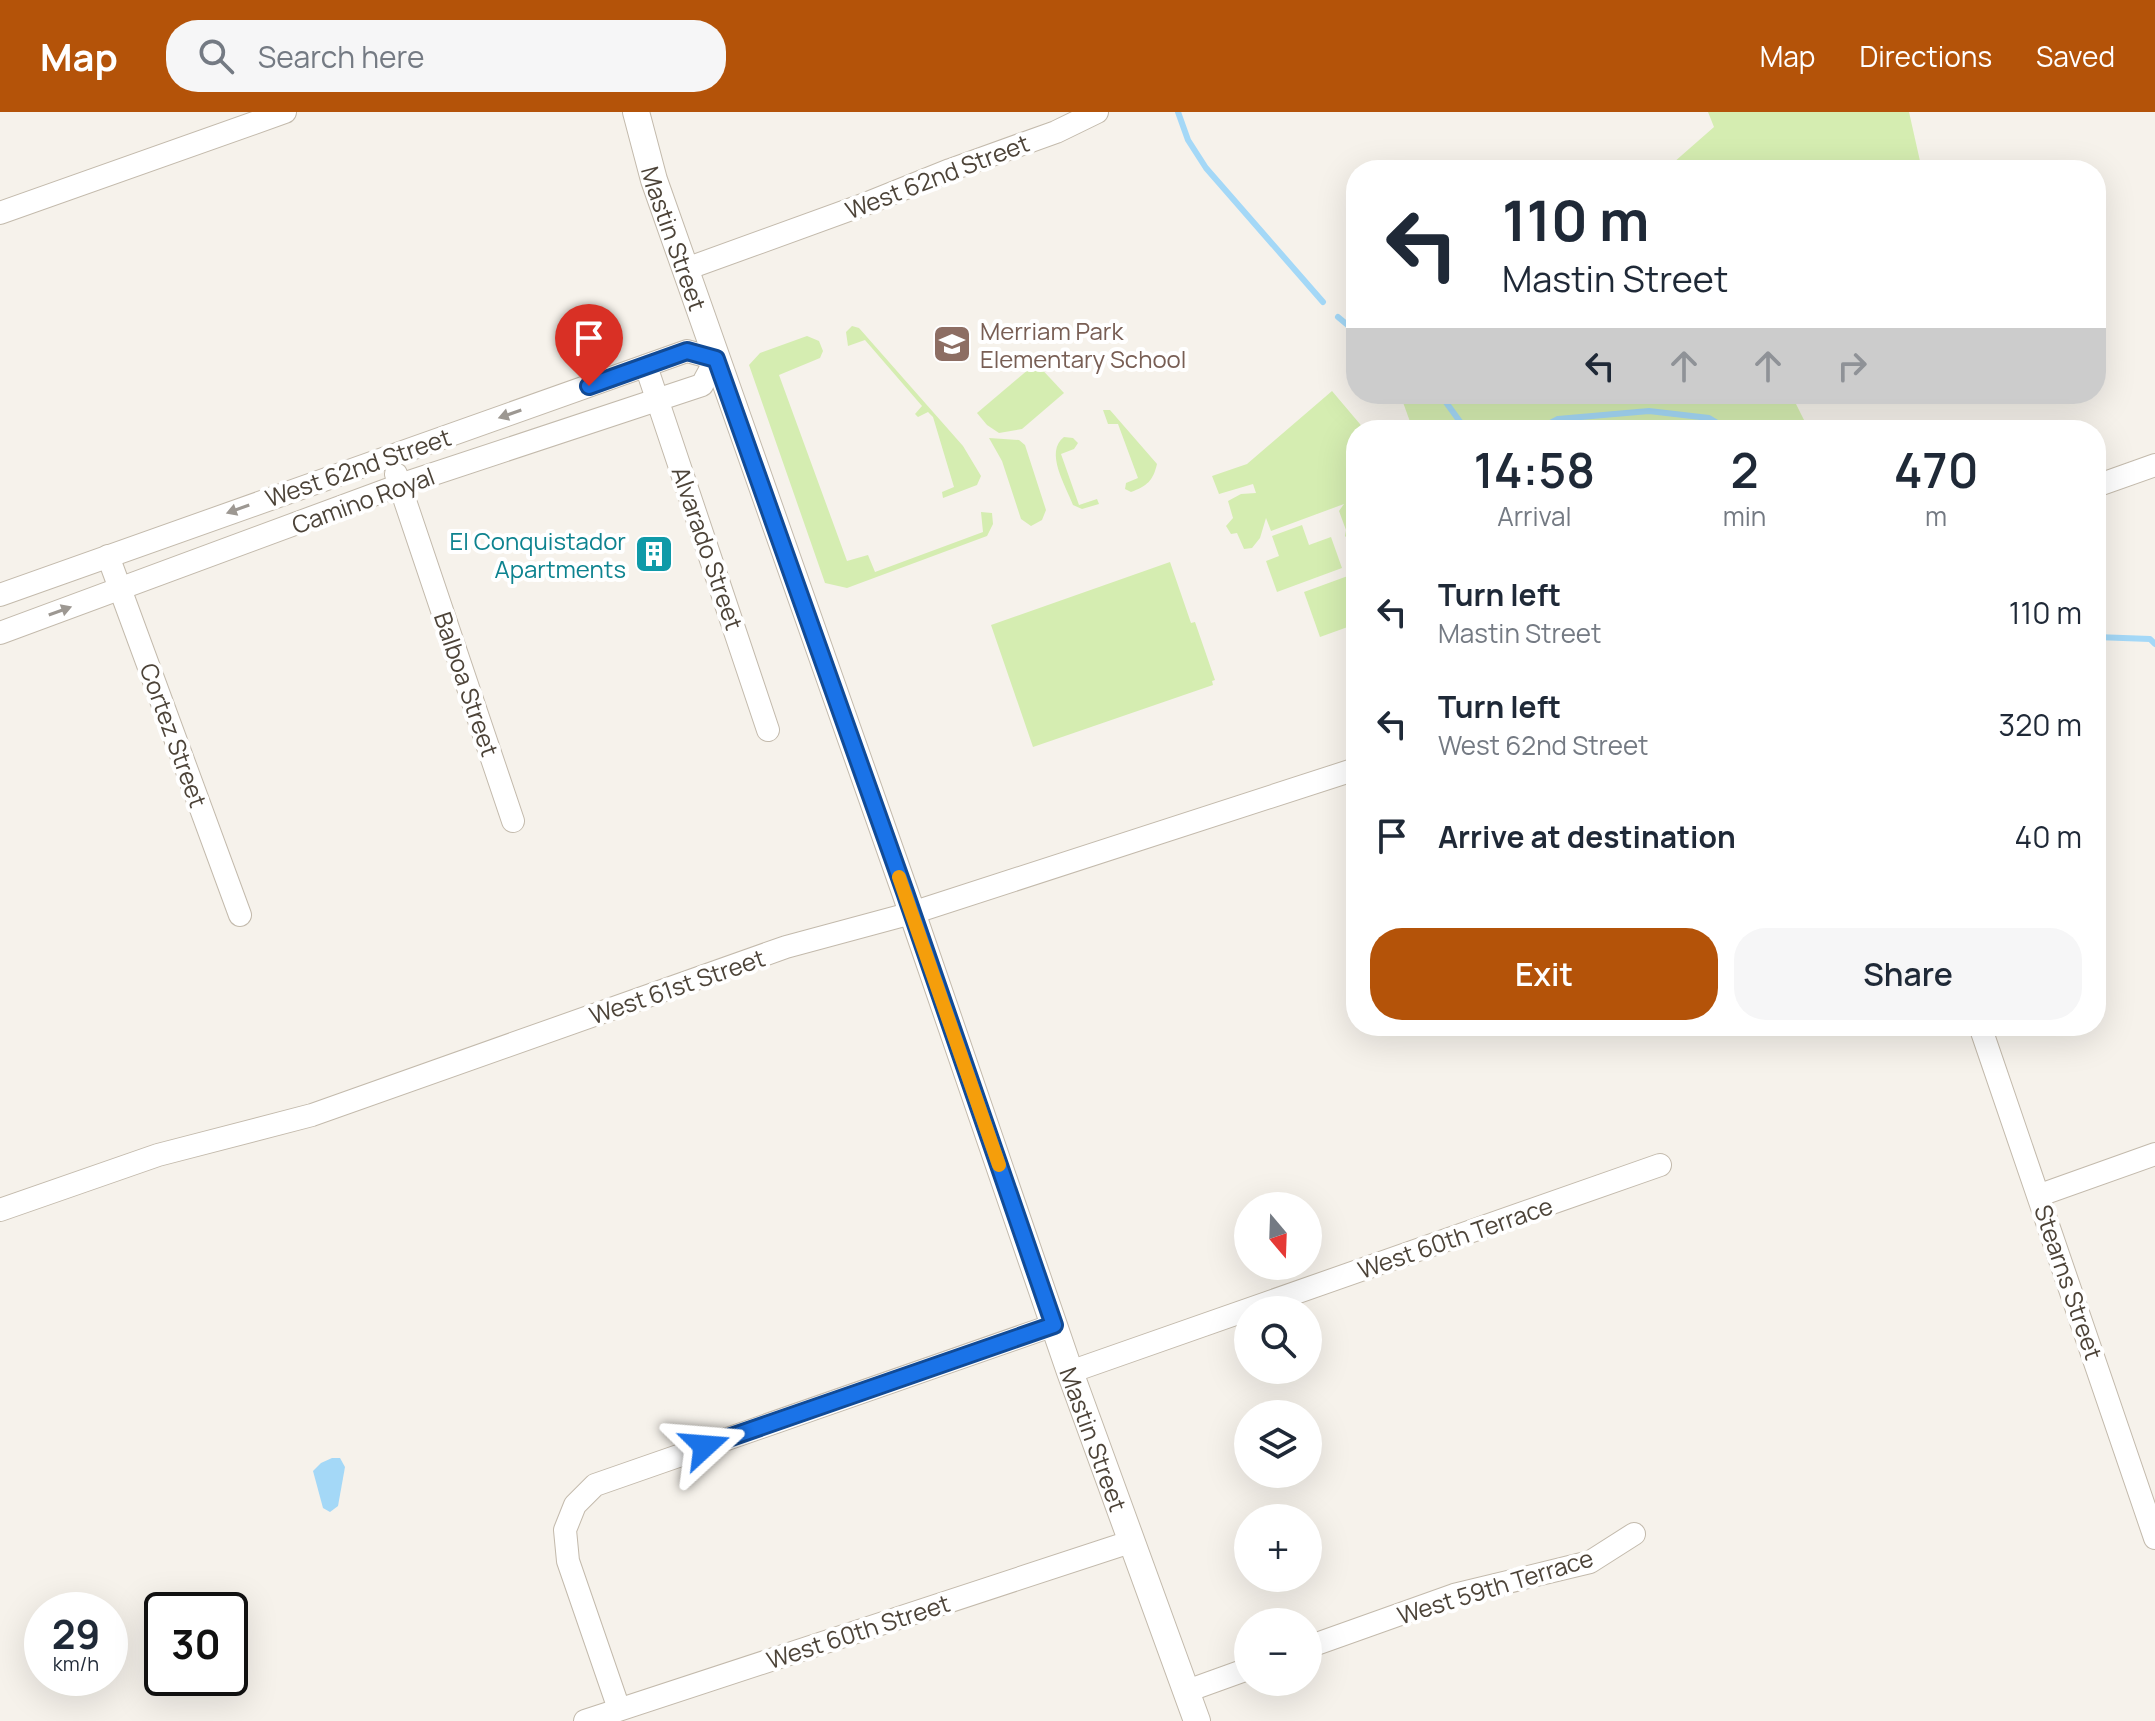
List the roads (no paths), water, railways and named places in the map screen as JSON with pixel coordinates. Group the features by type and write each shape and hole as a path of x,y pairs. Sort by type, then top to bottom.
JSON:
{"street":[{"path":"0,213 285,112"},
{"name":"Mastin Street","path":"636,112 654,180 716,359 1130,1542 1197,1721"},
{"name":"West 62nd Street","path":"686,269 1056,132 1097,112"},
{"name":"West 62nd Street","path":"0,595 687,351 716,359"},
{"name":"Camino Royal","path":"0,633 400,485 702,385 716,359"},
{"name":"Alvarado Street","path":"646,366 768,730"},
{"name":"Balboa Street","path":"390,456 513,821"},
{"path":"2106,482 2155,465"},
{"name":"Cortez Street","path":"108,556 240,915"},
{"name":"West 61st Street","path":"0,1210 158,1155 312,1115 786,947 912,913 1346,772"},
{"name":"Stearns Street","path":"1984,1036 2155,1538"},
{"path":"2040,1195 2155,1154"},
{"name":"West 60th Terrace","path":"1070,1372 1660,1165"},
{"path":"619,1709 568,1561 565,1530 575,1505 595,1485 1054,1325"},
{"name":"West 59th Terrace","path":"1322,1642 1454,1595 1590,1562 1634,1534"},
{"name":"West 60th Street","path":"585,1721 1130,1542"},
{"path":"1187,1691 1234,1674"}],"water":[{"path":"332,1458 340,1458 345,1467 338,1506 330,1512 323,1508 313,1471"}],"waterway":[{"path":"1178,112 1188,140 1206,168 1323,302"},
{"path":"1338,317 1346,324"},
{"path":"1447,404 1459,420"},
{"path":"1556,420 1649,411 1712,420"},
{"path":"2106,637 2150,639 2155,644"}],"place":[{"name":"Merriam Park Elementary School","path":"952,344"},
{"name":"El Conquistador Apartments","path":"654,554"}]}
